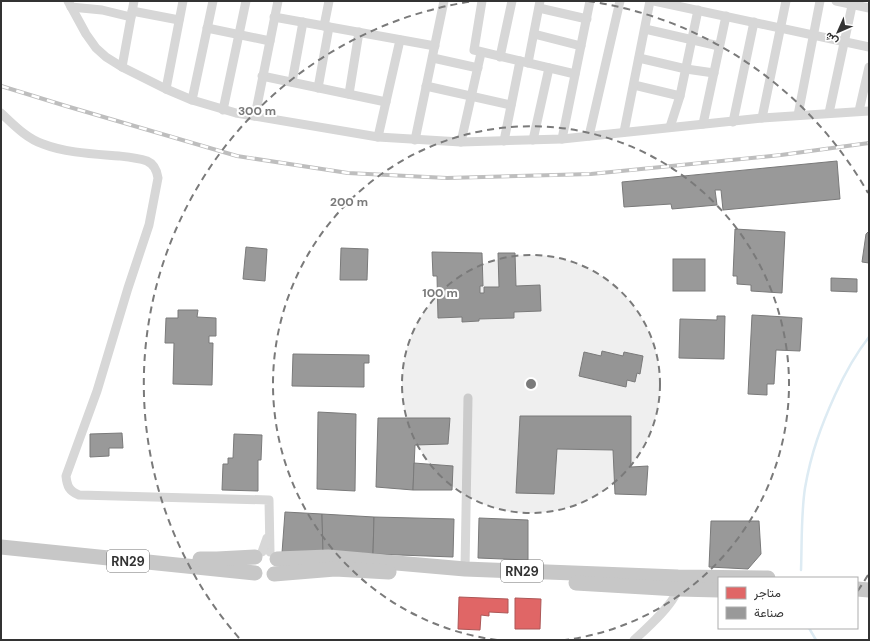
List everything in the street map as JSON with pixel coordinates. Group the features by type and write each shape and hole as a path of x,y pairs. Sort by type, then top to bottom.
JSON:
{"highway":[{"name":"RN29","path":"1,536 192,558 216,559 266,555 328,557 544,576"},
{"name":"RN29","path":"1,547 255,573 264,578 274,574 335,569 544,576 678,583 718,581"},
{"path":"255,573 252,565 266,555 278,567 274,574"},
{"name":"RN29","path":"678,583 718,590"}],"street":[{"path":"122,67 134,1"},
{"path":"166,89 183,1"},
{"path":"192,100 213,1"},
{"path":"223,110 246,1"},
{"path":"255,116 278,1"},
{"path":"318,88 327,27 329,1"},
{"path":"415,140 444,1"},
{"path":"482,1 474,50 575,74"},
{"path":"500,57 512,1"},
{"path":"562,139 590,1"},
{"path":"589,136 620,1"},
{"path":"624,132 650,1"},
{"path":"654,1 869,47"},
{"path":"762,118 786,1"},
{"path":"798,115 820,1"},
{"path":"836,1 853,3 869,8"},
{"path":"829,113 853,3"},
{"path":"69,4 103,6 131,14 179,20"},
{"path":"69,4 86,34 96,48 122,67 166,89 192,100 223,110 378,137 461,142 562,139 762,118 869,110"},
{"path":"504,141 511,105 534,34 540,5 587,19"},
{"path":"670,128 680,96 698,10"},
{"path":"703,124 726,16"},
{"path":"274,17 435,46"},
{"path":"292,82 303,22"},
{"path":"732,122 754,22"},
{"path":"208,28 270,41"},
{"path":"645,29 719,46"},
{"path":"348,94 359,32"},
{"path":"534,34 581,46"},
{"path":"378,137 400,40"},
{"path":"461,142 482,53"},
{"path":"432,58 478,68"},
{"path":"639,58 686,69 714,73"},
{"path":"859,111 869,67"},
{"path":"533,140 549,68"},
{"path":"262,76 386,102"},
{"path":"634,85 680,96"},
{"path":"426,86 511,105"},
{"path":"1,113 24,134 41,144 50,147 139,159 148,162 154,167 158,174 149,225 128,288 97,391 66,476 69,489 79,495 269,500 269,533 266,555"},
{"path":"466,569 468,398"},
{"path":"634,640 672,601 678,583"}],"building: متاجر":[{"path":"459,597 508,599 508,613 489,612 489,616 481,615 480,630 458,629"},
{"path":"515,598 541,599 540,629 515,629"}],"building: صناعة":[{"path":"837,161 840,199 723,210 721,190 715,190 717,205 672,209 671,204 624,207 622,182"},
{"path":"735,229 785,232 782,293 751,291 751,285 737,284 737,276 733,276"},
{"path":"869,231 869,263 862,262 866,234"},
{"path":"246,247 267,249 265,281 243,279"},
{"path":"341,248 368,249 367,280 340,280"},
{"path":"432,252 482,253 483,286 480,286 480,293 484,293 484,287 499,287 498,253 515,253 516,286 540,285 541,311 514,312 514,318 479,319 479,321 462,322 462,317 438,318 437,276 433,276"},
{"path":"673,259 705,259 705,291 673,291"},
{"path":"831,278 857,279 857,292 831,291"},
{"path":"178,310 198,310 197,317 216,318 216,336 209,336 209,343 213,343 212,385 173,384 174,343 165,343 166,318 178,318"},
{"path":"752,315 802,318 800,351 776,350 774,384 767,384 767,395 748,394"},
{"path":"717,316 725,316 724,359 679,358 680,319 717,320"},
{"path":"602,351 623,356 624,352 643,356 640,374 637,373 635,382 627,380 626,387 579,376 584,352 601,356"},
{"path":"293,354 369,355 369,363 364,363 364,387 292,386"},
{"path":"318,412 356,414 355,491 317,489"},
{"path":"520,416 631,416 631,467 648,466 646,495 615,494 613,450 557,449 554,494 516,493"},
{"path":"378,418 450,418 448,444 415,445 413,490 376,487"},
{"path":"122,433 123,448 109,448 109,456 90,457 90,434"},
{"path":"234,434 262,435 261,460 258,460 258,491 222,490 223,464 228,464 228,458 233,458"},
{"path":"414,463 453,466 452,490 413,490"},
{"path":"285,512 322,514 323,553 282,553"},
{"path":"322,514 374,517 373,554 323,553"},
{"path":"374,517 454,519 453,557 373,554"},
{"path":"479,518 528,520 528,560 478,558"},
{"path":"711,521 759,521 761,554 748,569 709,567"}],"waterway":[{"path":"801,570 802,518 805,488 813,451 842,379 854,358 869,337"},
{"path":"810,629 816,640"}],"railway":[{"path":"1,86 237,156 348,173 447,178 591,174 781,155 869,143"}]}
